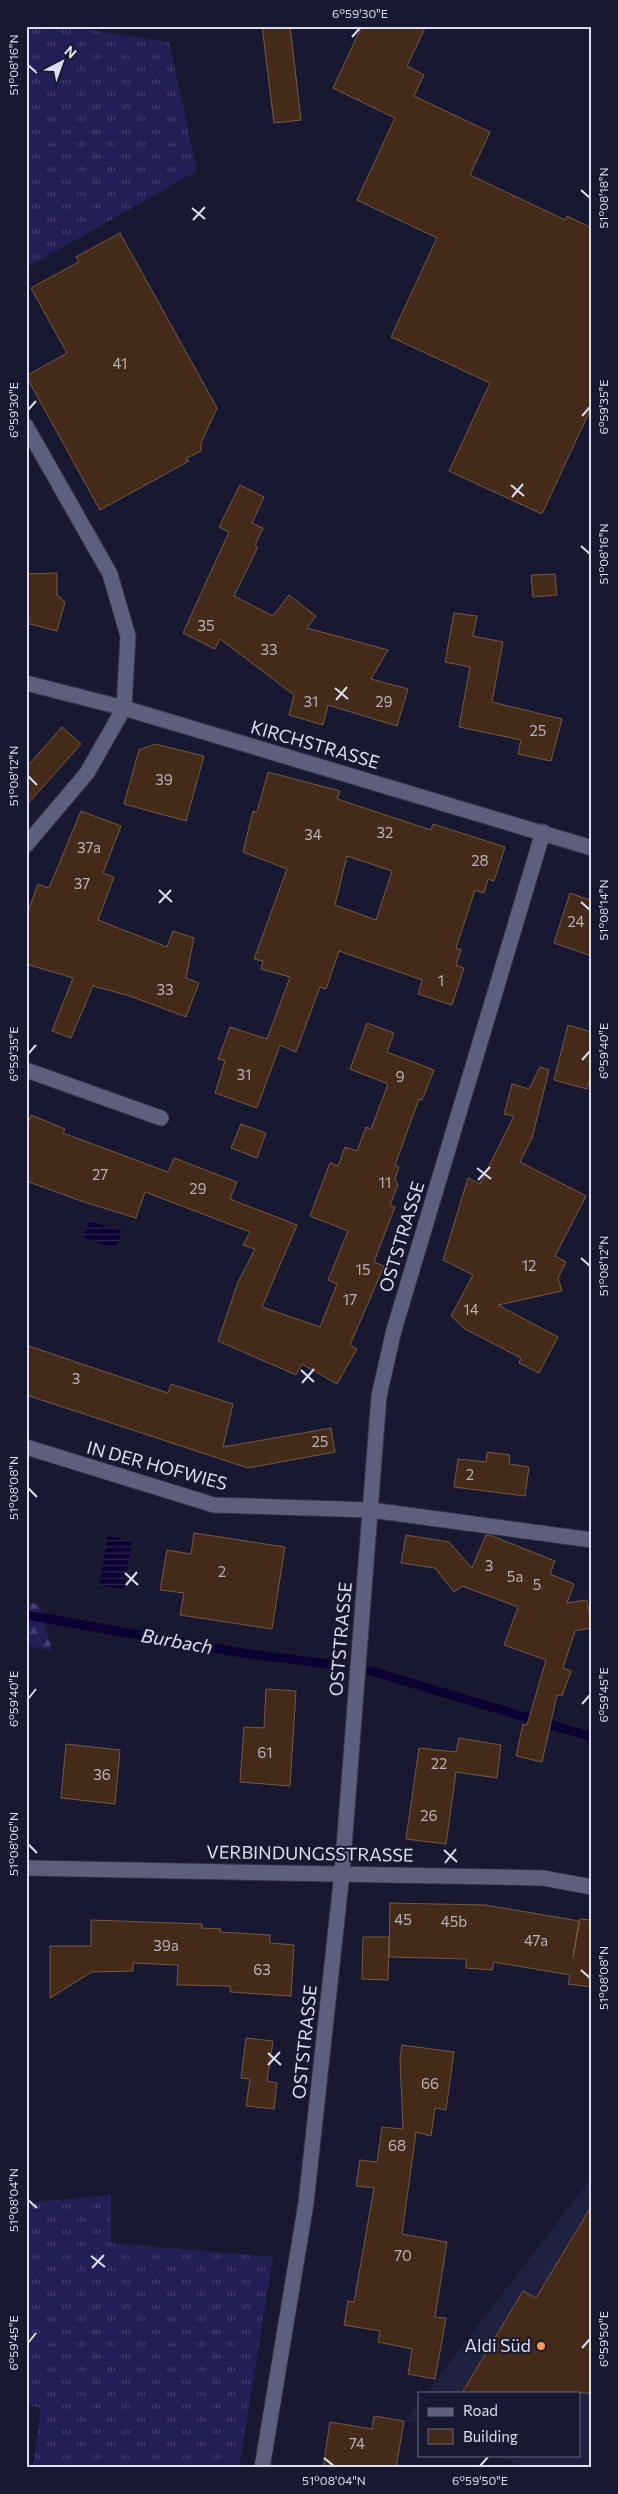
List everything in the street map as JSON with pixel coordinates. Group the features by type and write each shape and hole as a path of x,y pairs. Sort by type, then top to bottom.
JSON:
{"street":[{"path":"26,426 110,574 128,636 124,708 87,773 26,845"},
{"name":"KIRCHSTRASSE","path":"26,683 124,708 592,848"},
{"name":"OSTSTRASSE","path":"262,2468 306,2203 342,1873 379,1396 394,1330 543,832"},
{"path":"26,1070 161,1118"},
{"name":"IN DER HOFWIES","path":"26,1448 214,1504 371,1510 592,1540"},
{"name":"VERBINDUNGSSTRASSE","path":"26,1868 543,1878 592,1887"}],"shaded area":[{"path":"89,1221 122,1231 115,1249 84,1237"},
{"path":"108,1536 132,1541 124,1589 99,1585"},
{"name":"Aldi Süd","path":"592,2177 592,2468 527,2468 497,2456 580,2456 580,2392 427,2392"},
{"path":"418,2403 418,2425 405,2420"}],"green space":[{"path":"26,26 64,26 169,42 197,171 26,268"},
{"path":"26,1601 39,1605 52,1651 26,1645"},
{"path":"111,2195 111,2243 273,2257 239,2468 33,2468 41,2408 26,2405 26,2203"}],"building":[{"path":"262,26 290,26 301,120 274,123"},
{"path":"362,26 426,26 407,66 424,75 414,96 490,132 470,175 565,220 567,216 592,228 592,406 542,514 449,471 490,383 391,337 437,238 357,200 395,118 333,88"},
{"path":"120,233 217,408 201,443 201,451 185,459 189,461 100,510 26,376 67,353 31,288 79,262 76,257"},
{"path":"240,485 264,497 252,523 263,528 255,545 258,547 234,596 273,616 289,595 316,616 307,628 388,650 371,679 408,689 397,726 328,705 323,725 289,715 294,695 220,639 215,649 183,633 229,532 219,527"},
{"path":"57,573 57,595 65,602 57,631 26,623 26,574"},
{"path":"555,574 557,595 533,597 531,575"},
{"path":"454,613 477,616 473,636 503,642 492,702 562,719 551,761 518,754 521,740 459,727 470,667 445,662"},
{"path":"62,727 81,744 26,806 26,768"},
{"path":"155,744 204,756 186,821 124,804 139,750"},
{"path":"268,772 340,791 337,799 431,830 433,824 505,847 494,881 488,879 484,893 475,890 456,948 461,950 456,965 464,968 452,1005 418,994 422,980 339,951 326,989 320,987 296,1052 280,1045 257,1108 215,1093 225,1061 218,1059 230,1027 267,1039 290,977 261,969 263,961 254,959 287,869 243,852 253,811 257,812","holes":["347,856 392,871 376,920 335,905"]},
{"path":"81,811 121,826 103,873 114,877 98,920 167,947 173,931 194,938 186,978 199,983 186,1017 130,996 93,986 71,1038 52,1031 73,978 26,964 26,917 38,884 49,888"},
{"path":"570,893 592,901 592,956 554,943"},
{"path":"367,1023 394,1033 387,1052 434,1070 422,1100 419,1099 395,1165 399,1167 395,1179 398,1185 390,1205 395,1207 374,1262 384,1266 350,1345 357,1349 337,1384 302,1364 296,1375 218,1341 238,1282 255,1249 243,1245 250,1232 145,1192 136,1218 26,1181 26,1128 31,1115 65,1129 63,1133 168,1172 174,1158 237,1182 230,1199 297,1225 262,1307 320,1327 337,1284 328,1280 348,1231 310,1216 330,1163 338,1166 345,1147 357,1151 366,1127 371,1129 388,1084 350,1069"},
{"path":"568,1025 592,1032 592,1070 587,1089 554,1080"},
{"path":"540,1067 549,1070 532,1138 520,1162 586,1196 555,1256 566,1262 558,1278 562,1291 498,1305 558,1337 539,1373 519,1363 521,1358 465,1329 451,1316 473,1275 443,1260 468,1178 480,1184 514,1116 504,1114 512,1084 529,1089"},
{"path":"241,1124 266,1133 257,1158 231,1148"},
{"path":"26,1345 168,1393 171,1384 233,1404 223,1447 331,1428 335,1452 248,1468 26,1395"},
{"path":"487,1452 510,1455 509,1464 529,1467 525,1496 454,1487 458,1459 486,1462"},
{"path":"194,1533 285,1547 272,1629 180,1615 184,1593 160,1590 167,1550 191,1554"},
{"path":"406,1535 449,1542 472,1568 486,1535 492,1536 555,1561 550,1574 574,1584 567,1603 587,1600 591,1628 575,1631 563,1668 571,1671 562,1696 557,1695 542,1762 516,1756 523,1724 527,1725 546,1660 504,1645 518,1607 462,1586 454,1592 435,1568 401,1563"},
{"path":"266,1689 296,1691 290,1786 240,1782 244,1727 264,1728"},
{"path":"459,1738 501,1745 497,1778 456,1772 446,1844 406,1839 419,1748 456,1752"},
{"path":"66,1744 120,1750 115,1804 61,1798"},
{"path":"390,1903 485,1905 579,1921 573,1958 580,1919 592,1920 592,1987 568,1984 570,1975 494,1962 492,1970 466,1968 466,1959 389,1957"},
{"path":"91,1920 202,1924 202,1928 221,1929 220,1932 270,1935 270,1943 294,1945 291,1996 230,1992 230,1986 177,1985 178,1965 133,1963 133,1971 92,1972 50,1998 50,1946 91,1946"},
{"path":"363,1937 389,1937 388,1980 362,1979"},
{"path":"246,2038 273,2041 267,2081 277,2083 274,2109 246,2106 250,2079 241,2078"},
{"path":"402,2045 454,2052 446,2110 435,2108 431,2136 416,2132 402,2234 447,2242 435,2317 446,2318 435,2379 408,2374 412,2349 378,2342 380,2331 344,2325 348,2301 354,2302 374,2188 356,2186 360,2160 377,2162 382,2127 403,2129 400,2059"},
{"name":"Aldi Süd","path":"592,2205 592,2393 463,2392 523,2291 536,2298"},
{"path":"374,2416 404,2421 396,2468 323,2468 330,2422 372,2429"}],"waterway":[{"name":"Burbach","path":"26,1615 242,1653 328,1664"},
{"name":"Burbach","path":"371,1671 592,1737"}],"place":[{"name":"Aldi Süd","path":"541,2346"}]}
